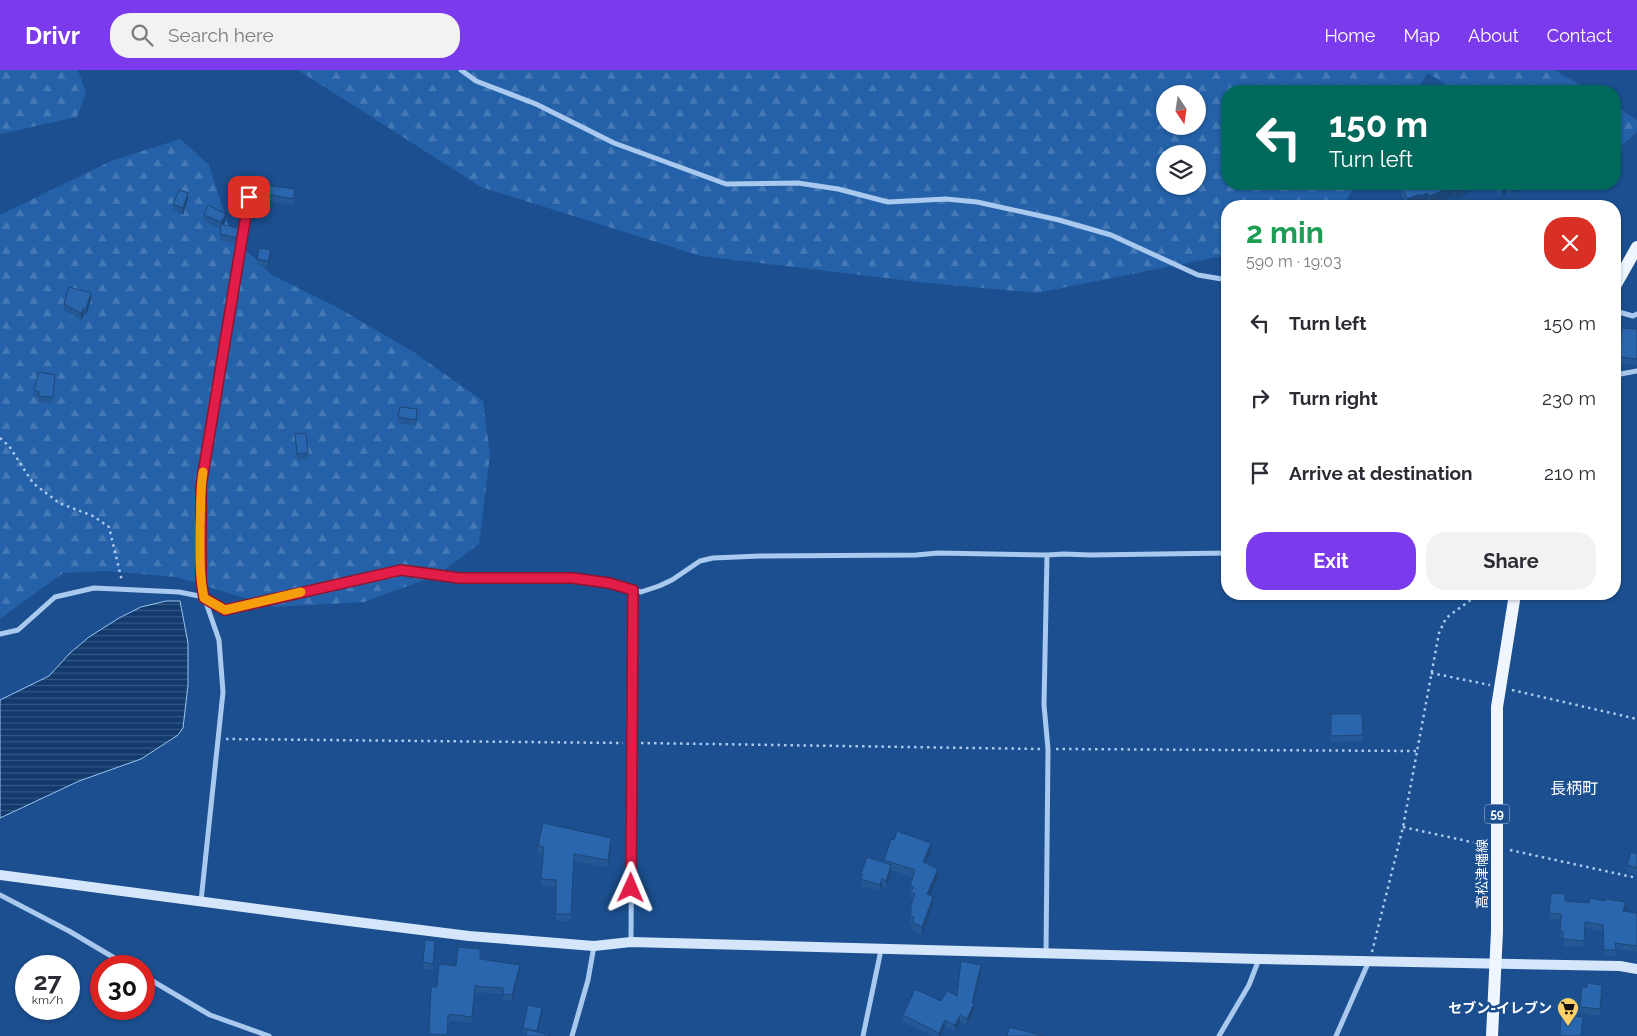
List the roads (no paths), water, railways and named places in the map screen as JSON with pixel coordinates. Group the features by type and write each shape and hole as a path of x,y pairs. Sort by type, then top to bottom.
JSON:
{"main road":[{"path":"1621,275 1637,247"},
{"name":"高松津幡線","path":"1492,1036 1496,965 1497,707 1514,600"}],"street":[{"path":"461,70 476,81 536,104 614,143 726,184 798,184 838,189 888,202 946,199 977,202 1059,220 1111,235 1198,275 1221,279"},
{"path":"201,901 223,692 219,640 204,598 201,581 201,486 249,197"},
{"path":"1621,313 1633,316 1637,314"},
{"path":"1621,374 1637,371"},
{"path":"0,634 18,630 55,597 94,588 179,592 204,598 225,610 401,570 459,578 572,578 609,583 641,592 659,586 700,561 713,558 916,555 938,553 1047,555 1221,553"},
{"path":"1046,954 1048,749 1044,705 1047,555"},
{"path":"631,942 633,590"},
{"path":"0,875 469,936 594,946 631,942 1496,965 1620,966 1637,969"},
{"path":"0,895 109,955"},
{"path":"572,1036 588,980 594,946"},
{"path":"863,1036 881,950"},
{"path":"1218,1036 1249,985 1259,959"},
{"path":"1336,1036 1369,961"},
{"path":"155,982 210,1014 269,1036"}],"place":[{"name":"セブン-イレブン","path":"1568,1027"}],"district":[{"name":"長柄町","path":"1574,788"}]}
